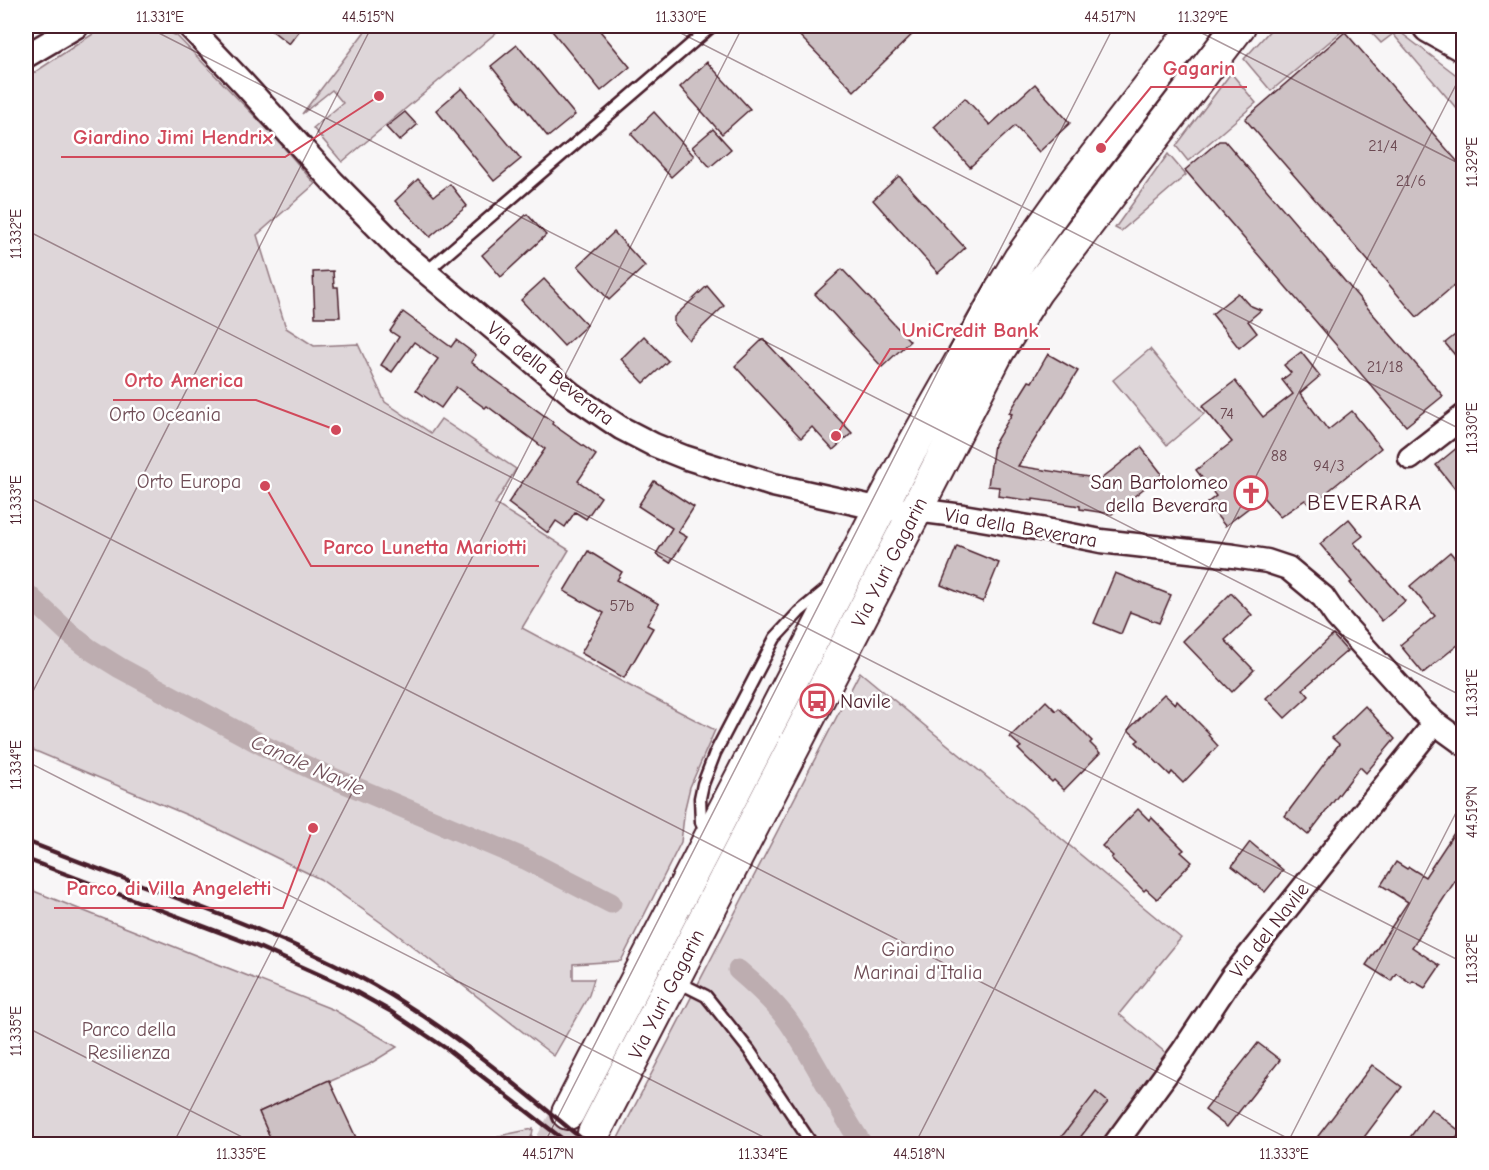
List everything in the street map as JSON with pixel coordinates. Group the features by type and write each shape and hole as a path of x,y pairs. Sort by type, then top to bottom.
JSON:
{"main road":[{"name":"Via Yuri Gagarin","path":"568,1113 909,453 964,355 1020,259 1062,200 1196,26"},
{"name":"Via Yuri Gagarin","path":"594,1133 998,351 1036,291 1239,26"},
{"path":"1430,26 1463,45"},
{"path":"1445,26 1463,45"}],"street":[{"path":"26,56 77,26"},
{"name":"Via della Beverara","path":"188,27 243,82 363,213 402,252 575,397 621,428 684,457 773,485 881,509 916,510 1041,529 1101,541 1234,555 1267,561 1288,568 1323,597 1336,616 1389,676 1435,723 1464,744"},
{"path":"1410,458 1464,416"},
{"name":"Via del Navile","path":"1115,1144 1183,1051 1232,977 1435,723"}],"lane":[{"path":"426,272 712,26"},
{"path":"671,983 688,987 706,996 749,1050 812,1144"}],"green space":[{"path":"109,26 155,26 177,36 272,134 315,184 257,235 286,328 314,346 358,344 385,402 431,433 441,419 516,469 495,504 569,550 522,628 715,730 690,787 681,842 621,961 573,964 573,979 594,979 589,995 554,1056 390,929 320,879 199,820 26,747 26,78 99,30"},
{"path":"369,26 504,26 342,162 313,128 343,103 332,90 302,114"},
{"path":"1212,26 1224,26 919,475 913,478 1021,276"},
{"path":"1274,26 1348,26 1271,91 1244,59"},
{"path":"1365,26 1392,26 1463,80 1463,116 1393,34 1381,43"},
{"path":"1231,73 1256,103 1188,161 1176,146"},
{"path":"1168,154 1186,175 1121,231 1115,228"},
{"path":"1150,349 1204,414 1167,445 1113,380"},
{"name":"Giardino Marinai d'Italia","path":"860,672 1181,938 1119,1014 1172,1058 1101,1144 615,1144"},
{"name":"Parco della Resilienza","path":"26,888 334,1010 397,1047 368,1065 259,1112 273,1144 26,1144"},
{"path":"533,1129 527,1144 499,1144 498,1136"}],"building":[{"path":"266,26 303,26 289,44"},
{"path":"548,26 596,26 630,67 601,91"},
{"path":"790,26 921,26 854,91"},
{"path":"1345,32 1464,169 1464,277 1417,317 1245,119"},
{"path":"517,45 575,115 548,137 491,66"},
{"path":"707,62 750,109 722,134 680,87"},
{"path":"1035,84 1070,123 1039,152 1015,126 970,167 934,127 965,98 990,125"},
{"path":"462,88 521,159 494,181 436,110"},
{"path":"405,112 417,125 399,141 386,127"},
{"path":"654,112 694,156 671,177 631,134"},
{"path":"713,129 731,149 710,167 692,147"},
{"path":"1219,141 1225,141 1443,396 1406,426 1185,170"},
{"path":"899,176 965,248 938,273 873,200"},
{"path":"418,179 434,196 450,184 467,206 430,237 395,201"},
{"path":"527,214 546,235 501,277 482,255"},
{"path":"614,232 645,266 609,300 578,266"},
{"path":"842,269 910,341 882,367 815,294"},
{"path":"333,271 334,287 338,287 340,317 315,317 313,272"},
{"path":"544,279 587,325 564,346 521,300"},
{"path":"707,286 724,306 689,340 674,323 674,317"},
{"path":"1238,293 1249,305 1261,310 1248,321 1257,333 1239,348 1212,314"},
{"path":"403,312 451,347 456,340 476,355 471,362 596,455 578,481 601,497 586,519 575,512 565,527 556,521 548,533 508,503 545,449 487,406 485,408 456,387 441,408 416,390 438,359 414,342 392,372 381,365 399,337 390,331"},
{"path":"1464,328 1464,366 1445,343"},
{"path":"644,336 668,361 644,383 621,359"},
{"path":"763,339 852,433 833,450 812,427 801,438 735,366"},
{"path":"1301,352 1320,376 1300,393 1328,430 1352,411 1381,448 1310,506 1305,500 1280,517 1263,497 1225,526 1207,503 1216,496 1196,470 1232,442 1202,406 1235,381 1263,417 1293,394 1282,380 1291,373 1284,365"},
{"path":"1048,354 1078,371 1018,466 1101,479 1141,447 1162,474 1112,514 1080,509 1080,506 998,496 999,487 988,486 994,444 1012,414 1009,413 1029,381 1032,382"},
{"path":"1464,442 1464,500 1436,465"},
{"path":"654,481 694,507 678,532 687,537 670,563 656,554 672,528 638,506"},
{"path":"1349,519 1363,536 1354,543 1405,601 1382,621 1320,544"},
{"path":"957,546 999,563 983,602 941,585"},
{"path":"588,551 622,572 617,580 659,604 647,625 653,628 624,678 581,653 604,613 564,591"},
{"path":"1450,552 1464,569 1464,640 1423,673 1400,645 1435,616 1410,586"},
{"path":"1115,573 1171,595 1159,623 1130,612 1121,634 1094,623"},
{"path":"1231,593 1252,615 1225,640 1254,670 1232,692 1183,641"},
{"path":"1333,635 1347,651 1303,689 1309,696 1285,718 1266,698"},
{"path":"1164,694 1175,704 1177,701 1210,734 1208,735 1218,746 1183,783 1172,772 1170,775 1136,742 1139,740 1128,730"},
{"path":"1046,701 1056,711 1059,708 1092,741 1090,743 1100,753 1064,790 1027,758 1018,749 1021,747 1010,737"},
{"path":"1365,706 1395,739 1366,773 1360,767 1308,835 1285,816 1339,744 1332,738"},
{"path":"1138,809 1149,820 1151,817 1184,850 1181,852 1192,862 1157,899 1146,889 1144,891 1102,846"},
{"path":"1464,818 1464,882 1457,878 1412,947 1440,966 1425,988 1413,981 1411,983 1396,973 1391,981 1366,965 1408,902 1381,885 1396,862 1425,877"},
{"path":"1250,842 1283,870 1265,892 1232,866"},
{"path":"1258,1043 1280,1060 1227,1127 1205,1110"},
{"path":"1372,1065 1402,1087 1359,1144 1312,1144"},
{"path":"329,1080 359,1144 273,1144 259,1112"},
{"path":"1096,1092 1108,1102 1075,1144 1056,1144"},
{"path":"1431,1109 1461,1132 1452,1144 1405,1144"}],"waterway":[{"name":"Canale Navile","path":"26,593 70,634 91,650 268,748 314,770 525,859 611,903"},
{"name":"Canale Navile","path":"738,970 768,997 787,1020 862,1144"}],"tunnel":[{"path":"551,1144 568,1113"}],"railway":[{"path":"26,841 238,921 308,951 354,974 446,1031 588,1144"},
{"path":"26,859 256,946 347,987 390,1011 447,1049 569,1144"}],"place":[{"name":"Giardino Jimi Hendrix","path":"379,96"},
{"name":"Gagarin","path":"1101,148"},
{"name":"Orto America","path":"336,430"},
{"name":"UniCredit Bank","path":"836,436"},
{"name":"Parco Lunetta Mariotti","path":"265,486"},
{"name":"San Bartolomeo della Beverara","path":"1251,493"},
{"name":"Navile","path":"817,701"},
{"name":"Parco di Villa Angeletti","path":"313,828"}],"district":[{"name":"BEVERARA","path":"1365,502"}],"park label":[{"name":"Orto Oceania","path":"165,414"},
{"name":"Orto Europa","path":"189,481"}]}
